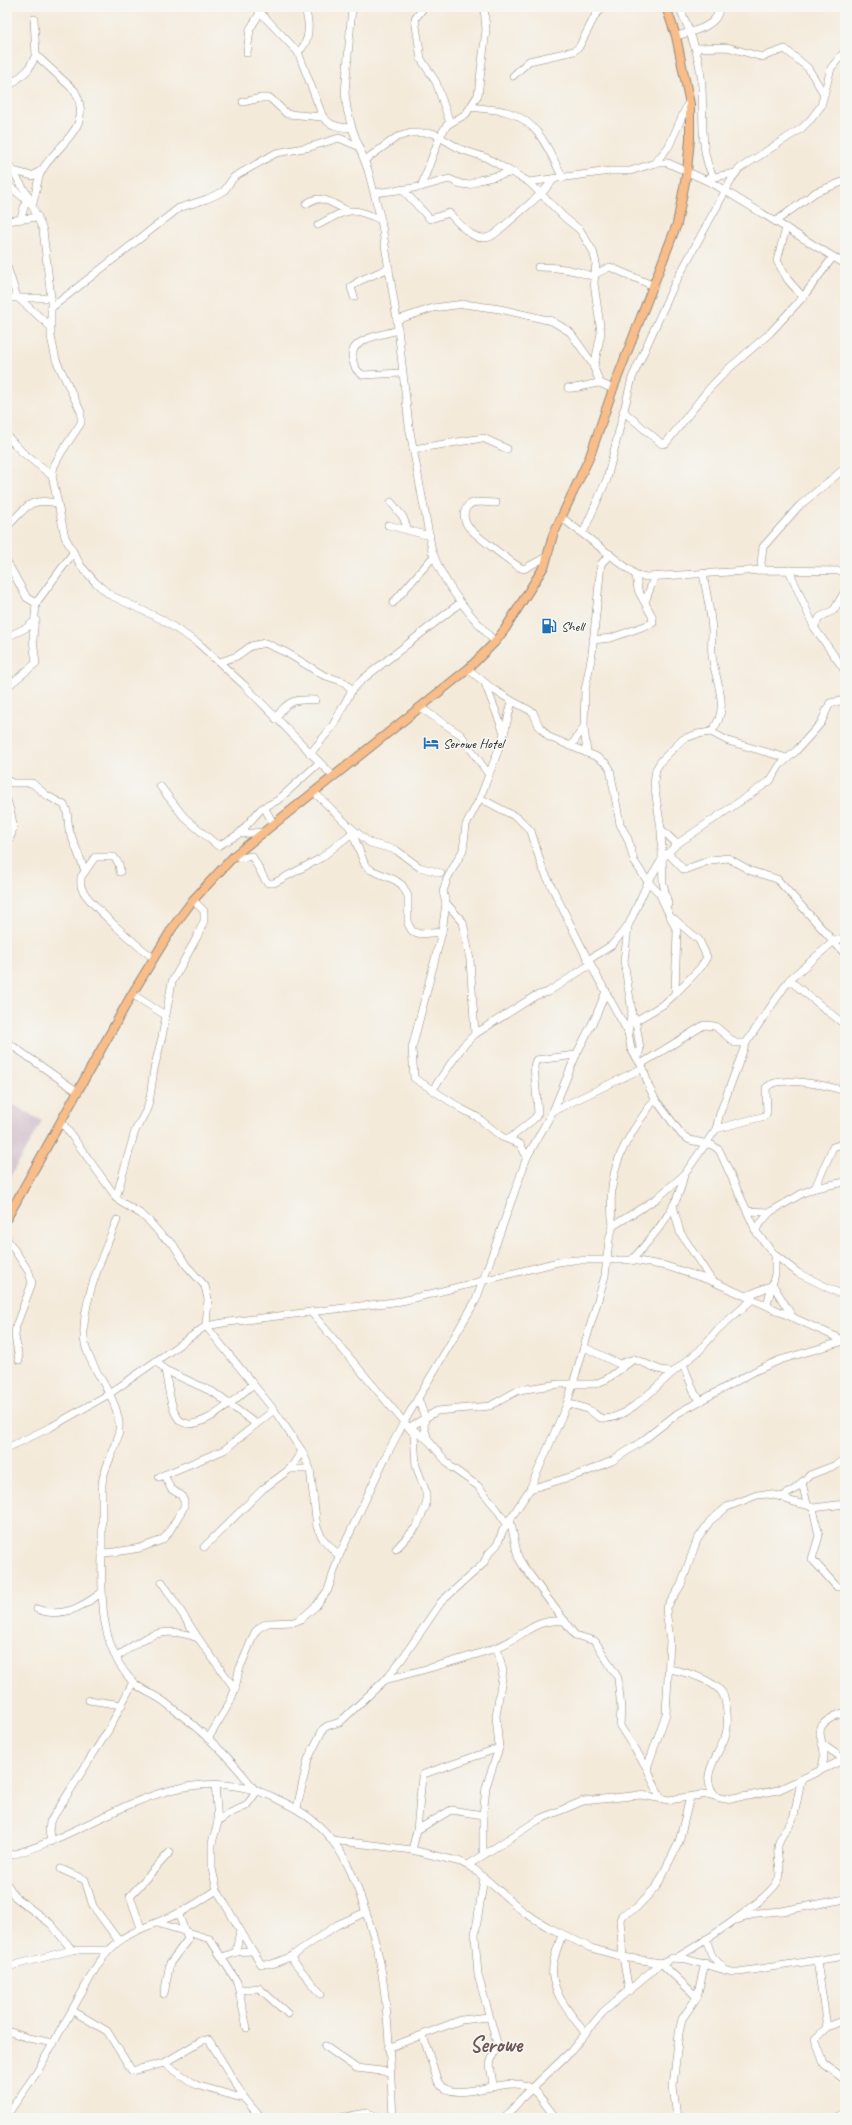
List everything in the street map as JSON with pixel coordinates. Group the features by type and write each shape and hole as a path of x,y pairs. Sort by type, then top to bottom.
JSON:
{"main road":[{"path":"7,1218 132,994 193,900 235,855 262,832 334,777 468,669 495,642 533,586 545,565 546,557 561,517 590,456 613,389 677,224 687,171 690,139 689,101 676,36 666,7"}],"street":[{"path":"254,7 298,52 323,117 332,126 352,128"},
{"path":"298,52 306,43 308,36 308,20 304,7"},
{"path":"352,7 345,93 352,128 365,160 381,220 397,320 402,373 413,449 434,556 447,583 460,603 495,642"},
{"path":"424,7 415,19 418,49 424,65 436,82 450,123"},
{"path":"421,186 440,136 450,123 464,116 471,107 479,90 486,30 484,7"},
{"path":"513,76 529,61 574,51 579,47 596,14 606,7"},
{"path":"679,7 691,32 702,77 707,160 713,176"},
{"path":"676,36 701,29 714,19 719,12 719,7"},
{"path":"247,53 250,29 260,13"},
{"path":"7,88 28,70 36,55 34,19"},
{"path":"696,48 735,48 762,57 785,49 808,68 824,94"},
{"path":"583,533 606,479 622,411 632,378 662,310 725,191 736,173 762,153 807,124 821,106 831,68 845,51"},
{"path":"14,171 32,176 42,170 76,128 81,112 79,99 75,91 36,55"},
{"path":"242,102 261,98 270,98 287,114 323,117"},
{"path":"530,182 638,170 655,162 669,146 689,101"},
{"path":"471,107 507,112 534,126 540,134 563,178"},
{"path":"365,160 397,137 411,133 433,133 460,149 487,158 530,182 585,237 595,257 594,274 602,334 594,367"},
{"path":"51,308 180,208 207,199 224,191 234,177 265,158 276,153 310,147 339,138 360,147"},
{"path":"655,162 668,163 725,191 845,264"},
{"path":"8,163 14,171 38,217 44,238 51,298 50,337 56,360 81,412 81,423 61,453 54,466 52,476 65,537 73,554 96,583 110,595 161,619 198,643 220,662 334,777"},
{"path":"21,218 29,200 36,196 42,170"},
{"path":"375,193 403,190 449,179 461,184 469,185 479,180 514,172"},
{"path":"704,180 713,176 736,173"},
{"path":"403,190 430,219 450,213 468,232 483,238 491,237 542,193 554,179"},
{"path":"776,221 816,192 845,181"},
{"path":"7,184 29,200"},
{"path":"306,204 314,198 322,199 346,210 362,211 381,220"},
{"path":"318,225 346,210"},
{"path":"7,221 38,217"},
{"path":"786,228 777,261 788,280 803,297"},
{"path":"622,411 664,444 708,390 770,333 803,297 833,256"},
{"path":"7,266 17,297 50,326"},
{"path":"538,267 563,268 583,272 591,276 610,267 654,286"},
{"path":"354,297 351,287 356,283 389,268"},
{"path":"7,298 51,298"},
{"path":"397,320 433,308 464,304 480,305 552,321 566,329 594,367 600,382"},
{"path":"398,330 363,341 356,345 353,349 352,358 354,367 363,375 402,373"},
{"path":"568,388 573,389 588,383 600,382 613,389"},
{"path":"7,436 22,452 52,476"},
{"path":"413,449 483,438 507,449"},
{"path":"763,570 761,563 763,547 799,506 845,468"},
{"path":"7,526 33,502 44,500 57,503"},
{"path":"391,502 403,517 408,530"},
{"path":"496,503 477,502 470,504 465,508 464,514 468,526 521,568 524,569 546,557"},
{"path":"561,517 636,575 654,578 703,572 845,570"},
{"path":"388,524 430,536"},
{"path":"7,687 36,663 33,640 36,620 36,603 73,554"},
{"path":"587,753 584,727 585,690 593,640 601,564 610,554"},
{"path":"393,603 434,556"},
{"path":"7,562 27,598 36,603"},
{"path":"789,570 814,627 845,671"},
{"path":"703,572 712,630 712,657 721,696 722,710 719,721 711,732"},
{"path":"593,640 611,638 651,625 653,618 638,590 636,575"},
{"path":"645,602 654,578"},
{"path":"814,627 820,617 834,610 845,590"},
{"path":"310,754 332,727 352,690 366,677 460,603"},
{"path":"7,637 26,628 36,620"},
{"path":"220,662 237,656 251,646 265,643 287,653 323,676 344,682 352,690"},
{"path":"468,669 512,701 533,712 539,726 549,737 605,762 610,769 620,824 628,839 634,861 648,882 657,890 670,913 699,940 707,957 701,967 664,1004 637,1020"},
{"path":"484,682 504,734"},
{"path":"276,719 282,710 294,701 315,700"},
{"path":"433,1089 463,1046 475,1034 535,996 548,992 612,945 629,924 648,882 662,859 677,844 765,785 787,758 796,751 821,723 830,703 845,700"},
{"path":"475,1034 470,960 463,922 446,903 443,895 444,886 463,850 466,825 480,798 504,734 512,701"},
{"path":"421,708 461,736 489,774"},
{"path":"571,746 584,727"},
{"path":"675,994 678,940 663,883 661,829 654,783 656,769 661,761 683,739 697,734 711,732 728,741 787,758"},
{"path":"160,786 184,817 198,831 218,846 239,834 264,807 281,798 319,763"},
{"path":"7,780 12,783 32,783 46,795 64,805 68,811 69,830 85,871"},
{"path":"314,792 351,830 370,843 396,850 419,867 440,873 456,863"},
{"path":"480,798 518,818 531,831 539,859 589,962 628,1032 632,1048 655,1099 682,1135 690,1140 707,1144 719,1150 756,1230 762,1241 775,1256 803,1276 845,1296"},
{"path":"7,800 13,825 11,837 7,842"},
{"path":"264,807 273,823"},
{"path":"661,829 677,844"},
{"path":"235,855 241,858 252,856 265,880 268,883 274,883 321,858 351,830"},
{"path":"351,830 365,865 371,870 395,880 402,886 408,896 408,924 412,930 420,934 442,932"},
{"path":"239,834 262,832"},
{"path":"668,853 684,870 712,860 728,858 751,871 777,879 845,954"},
{"path":"120,872 117,860 111,856 95,857 85,871 80,884 88,898 136,945 154,958"},
{"path":"440,873 444,886"},
{"path":"116,1198 135,1131 149,1103 154,1069 164,1027 172,982 204,921 204,911 193,900"},
{"path":"446,903 442,932 412,1048 414,1078 433,1089 462,1110 477,1117 502,1137 520,1144 527,1157"},
{"path":"628,1032 632,1012 624,960 629,924"},
{"path":"613,1226 652,1202 684,1175 716,1129 720,1113 746,1043 789,980 834,942 845,937"},
{"path":"789,980 845,1025"},
{"path":"208,1739 230,1702 235,1689 239,1670 255,1632 260,1627 268,1624 298,1620 316,1606 328,1590 339,1556 408,1426 418,1398 476,1300 527,1157 553,1111 576,1055 596,1016 606,991"},
{"path":"132,994 165,1015"},
{"path":"632,1012 637,1020 640,1063"},
{"path":"553,1111 640,1063 704,1025 715,1026 735,1043 746,1043"},
{"path":"7,1042 78,1092"},
{"path":"509,1139 535,1118 538,1113 534,1066 536,1060 576,1055"},
{"path":"716,1129 765,1116 767,1112 766,1088 776,1081 795,1082 845,1091"},
{"path":"297,1808 306,1767 321,1732 327,1726 340,1722 385,1680 408,1653 441,1602 483,1564 489,1553 497,1544 509,1521 530,1489 567,1404 574,1384 608,1260 609,1240 613,1226 610,1203 617,1162 631,1133 655,1099"},
{"path":"61,1121 116,1198 125,1206 141,1214 150,1221 162,1236 172,1244 184,1262 205,1286 208,1299 206,1326 252,1385 274,1410 302,1451 310,1469 317,1527 323,1539 339,1556"},
{"path":"815,1188 834,1147 845,1143"},
{"path":"632,1260 657,1231 673,1206 682,1185 684,1175"},
{"path":"756,1230 770,1212 815,1188 845,1182"},
{"path":"673,1206 683,1238 712,1281"},
{"path":"747,1211 770,1212"},
{"path":"117,1220 97,1268 83,1331 87,1352 116,1408 118,1431 111,1458 103,1477 101,1593 106,1630 117,1657 133,1682 167,1703 236,1765 256,1789"},
{"path":"7,1239 29,1272 32,1282 16,1326 14,1336 19,1360"},
{"path":"767,1305 773,1285 775,1256"},
{"path":"7,1448 109,1394 206,1326 402,1301 558,1262 632,1260 666,1266 712,1281 844,1341"},
{"path":"746,1296 773,1285"},
{"path":"773,1285 784,1306 793,1317"},
{"path":"567,1404 579,1405 598,1417 608,1418 631,1409 700,1350 718,1329 753,1299"},
{"path":"311,1312 414,1434 416,1466 426,1492 426,1505 417,1526 396,1549"},
{"path":"530,1489 583,1473 612,1461 641,1442 678,1413 757,1370 780,1360 844,1341"},
{"path":"584,1348 619,1364 634,1359 672,1373"},
{"path":"408,1426 425,1418 437,1410 490,1406 519,1390 574,1384 595,1384 607,1379 634,1359"},
{"path":"156,1361 166,1370 197,1383 230,1404 256,1424"},
{"path":"683,1364 696,1394 702,1401"},
{"path":"166,1370 175,1414 186,1424 198,1424 230,1404 252,1385"},
{"path":"418,1398 425,1418 424,1426 428,1440"},
{"path":"102,1552 115,1552 140,1548 162,1540 167,1536 184,1507 184,1501 181,1495 171,1489 162,1476 224,1450 274,1410"},
{"path":"408,1426 428,1440 451,1467 478,1486 509,1521 518,1557 575,1635 595,1641 617,1673 620,1683 622,1709 620,1726 648,1768 660,1797"},
{"path":"204,1547 263,1489 290,1468 302,1451"},
{"path":"782,1497 791,1493 810,1475 836,1466 845,1459"},
{"path":"290,1468 310,1469"},
{"path":"802,1482 819,1536 812,1559 837,1587 841,1587 845,1584"},
{"path":"648,1768 664,1720 669,1669 670,1634 666,1609 682,1585 697,1540 710,1522 727,1507 757,1495 768,1494 782,1497 796,1504 810,1506 845,1504"},
{"path":"162,1582 198,1638 235,1689"},
{"path":"37,1609 46,1612 75,1610 101,1593"},
{"path":"385,1680 497,1648 516,1639 539,1623 552,1620 565,1621"},
{"path":"117,1657 148,1636 159,1632 183,1633 198,1638"},
{"path":"483,1854 483,1815 488,1779 497,1758 499,1748 496,1716 503,1671 497,1648"},
{"path":"669,1669 694,1675 718,1689 723,1695 726,1709 726,1735 709,1770 708,1777 712,1792 718,1797"},
{"path":"51,1842 49,1831 50,1822 109,1729 133,1682"},
{"path":"89,1700 122,1705"},
{"path":"821,1769 825,1757 820,1736 823,1723 828,1718 845,1712"},
{"path":"822,1744 845,1759"},
{"path":"412,1850 417,1830 421,1780 424,1774 499,1748"},
{"path":"468,1866 483,1854 543,1818 583,1802 641,1794 669,1800 707,1794 724,1799 748,1796 778,1790 845,1759"},
{"path":"332,1840 412,1850 453,1859 468,1866 484,1878 525,1913 562,1935 591,1948 623,1957 661,1962 676,1958 695,1947 760,1901 779,1880 778,1848 783,1833 794,1816 801,1780"},
{"path":"215,1784 218,1822 212,1843 212,1857 217,1890 251,1951 263,1964 272,1964 290,1957 337,1925 366,1912"},
{"path":"7,1856 51,1842 147,1798 175,1789 215,1784 256,1789 297,1808 315,1822 332,1840 351,1873 366,1912 379,1959 393,2118"},
{"path":"218,1822 230,1813 246,1806 256,1789"},
{"path":"629,1991 623,1957 620,1927 622,1916 636,1908 657,1886 680,1842 690,1797"},
{"path":"417,1830 451,1810 483,1815"},
{"path":"141,1928 130,1896 170,1852"},
{"path":"61,1869 85,1880 93,1906 118,1940"},
{"path":"484,1878 475,1935 478,1975 497,2046 490,2064 493,2085"},
{"path":"7,1884 15,1897 51,1924 72,1950"},
{"path":"7,2115 37,2072 73,2011 98,1964 108,1950 118,1940 141,1928 178,1914 217,1890"},
{"path":"7,1901 15,1897"},
{"path":"727,1924 757,1913 782,1911 845,1899"},
{"path":"164,1994 169,1967 186,1942 187,1933 178,1914"},
{"path":"157,1923 210,1939 223,1957 240,1990 247,2028"},
{"path":"236,1952 240,1930"},
{"path":"562,1935 553,1964 553,1977 560,1997 585,2033"},
{"path":"706,1939 712,1956 725,1970"},
{"path":"7,1967 72,1950 108,1950"},
{"path":"223,1957 236,1952 251,1951"},
{"path":"676,1958 705,1963 725,1970 747,1972 845,1956"},
{"path":"290,1957 321,1994"},
{"path":"817,1961 827,2027"},
{"path":"505,2118 532,2088 571,2051 603,2012 661,1962"},
{"path":"661,1962 696,1997"},
{"path":"677,2118 673,2086 678,2033 682,2019 696,1997 705,1963"},
{"path":"240,1990 259,1988 288,2014"},
{"path":"73,2011 106,2032 132,2070 164,2063 206,2039 209,2040 245,2099 261,2118"},
{"path":"388,2048 462,2020 489,2017"},
{"path":"845,2020 827,2027 815,2039 824,2064 845,2080"},
{"path":"7,2031 28,2038 54,2043"},
{"path":"423,2036 438,2082 442,2088 466,2091 493,2085 522,2084 532,2088 556,2118"},
{"path":"325,2046 356,2068 390,2072"},
{"path":"164,2063 196,2085 245,2099"},
{"path":"836,2118 845,2112"},
{"path":"339,2118 367,2113 380,2118"}],"shaded area":[{"path":"7,1101 42,1121 7,1182"},
{"path":"7,1182 11,1186 7,1194"}],"place":[{"name":"Shell","path":"549,626"},
{"name":"Serowe Hotel","path":"431,743"}],"district":[{"name":"Serowe","path":"496,2045"}]}
